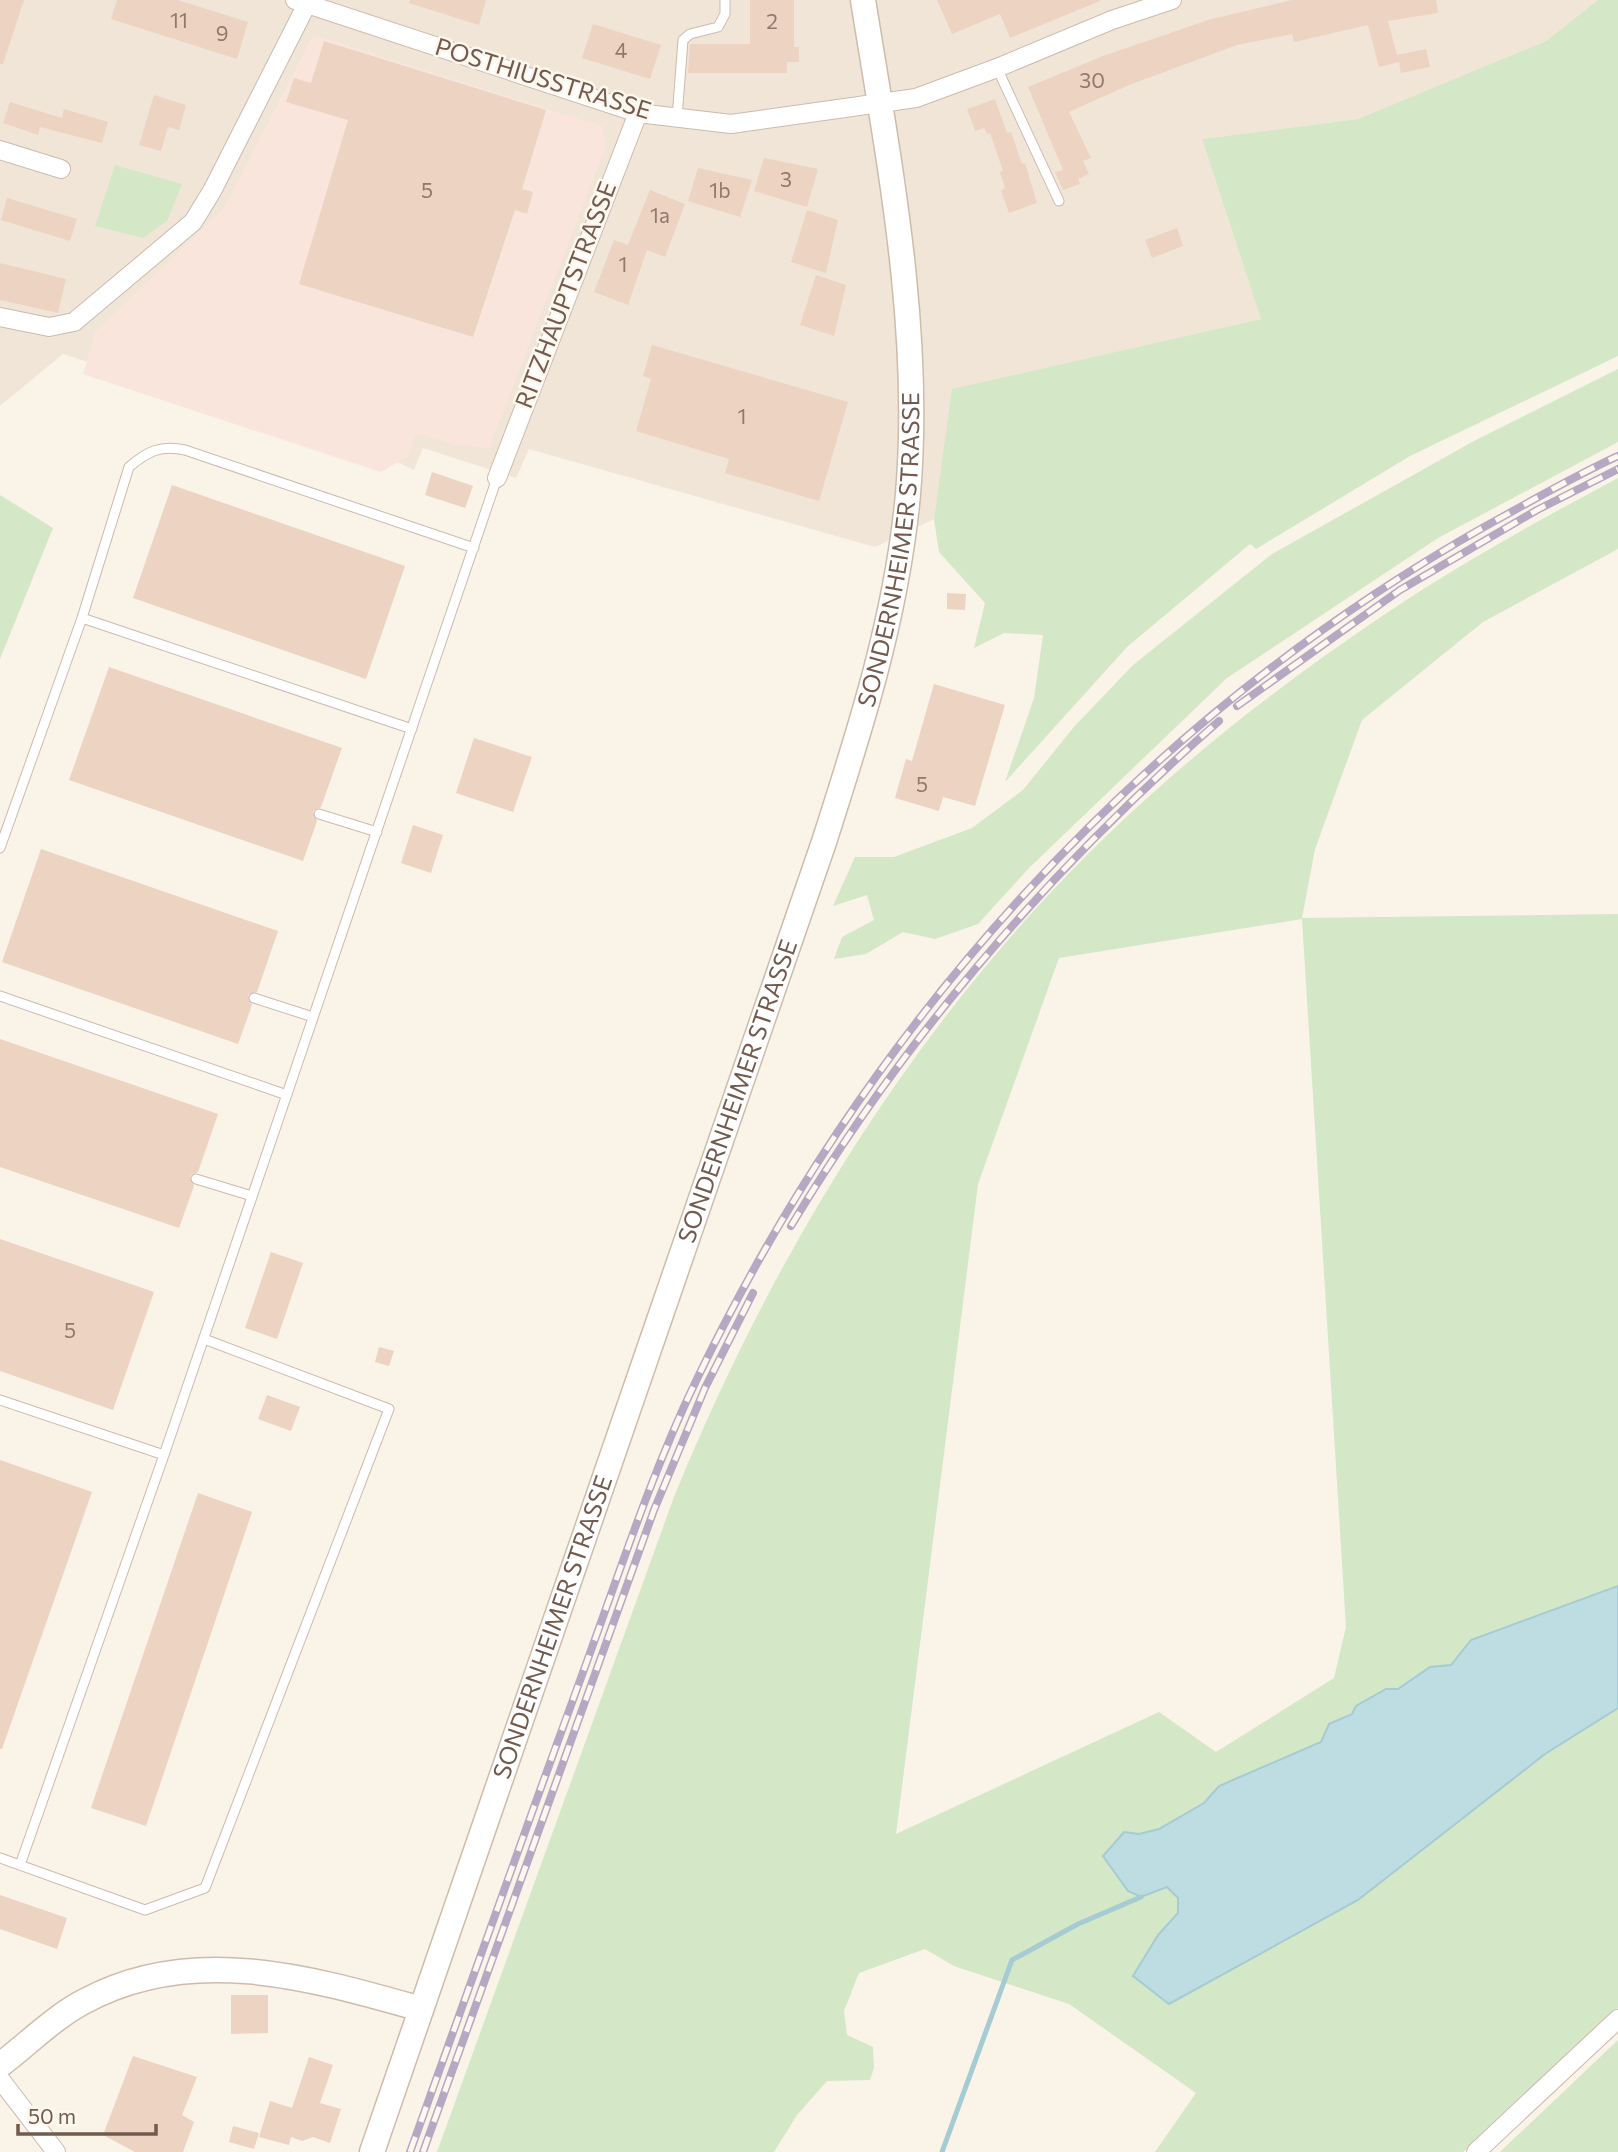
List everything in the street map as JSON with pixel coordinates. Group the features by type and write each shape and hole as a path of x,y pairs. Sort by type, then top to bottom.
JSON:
{"main road":[{"name":"SONDERNHEIMER STRASSE","path":"372,2152 824,842 884,643 901,552 908,493 910,421 906,308 863,0"},
{"path":"0,2065 83,2002 159,1972 220,1968 278,1976 342,1988 421,2009"}],"street":[{"name":"POSTHIUSSTRASSE","path":"303,1 638,113 731,124 916,98 1112,20 1172,0"},
{"path":"0,317 49,327 74,323 192,222 212,191 303,1"},
{"name":"RITZHAUPTSTRASSE","path":"497,478 638,113"},
{"path":"0,150 61,169"},
{"path":"1476,2152 1618,2019"},
{"path":"0,2079 55,2152"}],"lane":[{"path":"677,118 683,40 690,34 718,27 724,14 724,0"},
{"path":"997,68 1059,201"},
{"path":"0,848 82,618 128,467 146,453 166,446 185,450 474,548"},
{"path":"20,1865 204,1339 497,478"},
{"path":"82,618 412,729"},
{"path":"319,814 377,832"},
{"path":"0,996 287,1095"},
{"path":"254,998 313,1017"},
{"path":"196,1179 252,1196"},
{"path":"0,1858 145,1910 205,1888 389,1409 204,1339"},
{"path":"0,1400 164,1455"}],"shaded area":[{"path":"0,0 1598,0 1546,41 1358,119 1202,139 1261,319 953,389 934,519 875,547 529,449 516,478 423,448 414,470 387,457 63,354 0,406"},
{"path":"313,35 602,126 606,146 489,448 457,445 416,433 408,456 381,472 83,374 95,332 224,208"}],"green space":[{"path":"1598,0 1618,0 1618,356 1410,456 1256,549 1250,544 1127,647 1005,782 1034,698 1043,635 1004,633 974,648 985,603 939,552 934,519 952,389 1261,319 1202,139 1358,119 1546,41"},
{"path":"115,165 182,184 167,221 143,238 95,226"},
{"path":"1618,369 1618,442 1438,538 1227,678 1029,868 978,924 935,939 903,932 866,954 834,959 842,937 874,920 867,895 833,906 855,857 894,857 972,828 1023,790 1073,728 1133,665 1272,554 1474,441"},
{"path":"1618,478 1618,549 1483,622 1362,720 1315,849 1302,918 1618,914 1618,1586 1471,1640 1450,1665 1430,1667 1398,1689 1329,1724 1321,1742 1219,1786 1204,1803 1159,1829 1139,1834 1142,1897 1168,1887 1178,1898 1178,1913 1158,1935 1545,1754 1618,1708 1618,2008 1463,2152 1155,2152 1196,2093 1069,2004 954,1966 925,1949 859,1973 844,2011 847,2035 873,2047 874,2068 870,2080 827,2081 797,2115 774,2152 437,2152 674,1497 708,1418 784,1265 873,1118 922,1048 974,980 1068,874 1192,758 1281,688 1402,603 1524,529","holes":["1302,919 1346,1627 1334,1678 1216,1752 1159,1712 896,1834 978,1184 1059,958"]},
{"path":"0,495 53,528 0,659"},
{"path":"1618,2040 1618,2152 1500,2152"}],"water":[{"path":"1618,1586 1618,1708 1545,1754 1358,1900 1169,2004 1133,1976 1158,1935 1178,1913 1178,1898 1167,1887 1141,1897 1128,1891 1103,1856 1124,1832 1139,1834 1159,1829 1204,1803 1219,1786 1321,1742 1329,1724 1352,1714 1356,1706 1386,1689 1398,1689 1430,1667 1451,1665 1471,1640"}],"building":[{"path":"0,0 24,0 3,64 0,64"},
{"path":"117,0 178,0 248,22 237,59 111,19"},
{"path":"410,0 486,0 479,25 409,3"},
{"path":"750,0 794,0 794,47 799,47 799,62 787,62 787,73 688,73 690,44 750,44"},
{"path":"937,0 1100,1 1010,38 1000,14 952,34"},
{"path":"1292,0 1436,0 1438,13 1388,21 1398,59 1397,55 1426,49 1430,67 1401,73 1399,62 1379,67 1368,25 1294,42 1292,34 1237,45 1129,85 1069,112 1091,158 1083,161 1089,174 1078,179 1080,184 1063,190 1055,172 1063,170 1028,87 1103,56 1208,20"},
{"path":"593,24 661,45 650,79 582,58"},
{"path":"324,41 546,110 522,189 533,192 527,214 515,210 473,337 299,284 348,120 286,102 294,78 311,83"},
{"path":"154,95 186,105 179,130 168,127 161,151 139,145"},
{"path":"995,99 1007,133 1011,132 1022,164 1025,163 1037,203 1009,213 1001,191 1005,188 1000,172 1003,171 990,133 987,134 984,128 975,131 967,109"},
{"path":"10,102 62,118 64,109 108,122 102,143 40,127 38,135 3,123"},
{"path":"764,158 818,169 807,207 754,191"},
{"path":"698,168 752,180 740,217 688,201"},
{"path":"650,190 685,204 665,257 647,250 628,305 594,292 614,240 628,245"},
{"path":"7,198 77,219 70,241 1,220"},
{"path":"807,210 838,220 826,273 791,262"},
{"path":"1177,228 1183,246 1152,258 1145,240"},
{"path":"0,263 66,279 58,313 0,300"},
{"path":"816,275 846,285 834,336 800,325"},
{"path":"652,345 848,402 819,501 725,473 729,459 636,431 651,379 643,376"},
{"path":"432,472 473,486 465,508 425,495"},
{"path":"172,485 405,566 366,679 133,598"},
{"path":"947,593 966,594 965,610 947,609"},
{"path":"109,667 342,748 321,807 313,811 317,821 303,861 69,780"},
{"path":"934,684 1005,705 975,806 943,797 939,811 895,798 906,759 912,761"},
{"path":"474,738 532,757 513,812 456,793"},
{"path":"413,825 443,835 431,873 401,863"},
{"path":"41,849 278,931 257,992 248,995 252,1005 238,1044 2,962"},
{"path":"0,1039 218,1114 198,1172 190,1176 194,1186 179,1228 0,1167"},
{"path":"0,1239 154,1292 113,1410 0,1371"},
{"path":"271,1252 303,1263 277,1339 245,1328"},
{"path":"379,1347 394,1351 389,1366 375,1362"},
{"path":"267,1395 300,1407 291,1431 258,1419"},
{"path":"0,1460 92,1492 2,1749 0,1749"},
{"path":"198,1493 252,1512 146,1826 91,1808"},
{"path":"0,1895 67,1918 57,1949 0,1929"},
{"path":"231,1995 268,1995 268,2033 231,2034"},
{"path":"133,2056 197,2077 182,2115 194,2122 183,2152 135,2152 103,2135"},
{"path":"309,2057 333,2065 320,2103 341,2109 330,2143 313,2137 302,2141 291,2137 289,2145 259,2137 270,2101 292,2108"},
{"path":"233,2126 259,2133 254,2149 229,2142"}],"waterway":[{"path":"942,2152 1012,1960 1078,1924 1141,1897"}],"railway":[{"path":"410,2152 666,1447 696,1381 765,1250 843,1124 930,1005 1025,893 1129,789 1240,692 1358,605 1484,527 1618,456"},
{"path":"1237,706 1400,590 1537,510 1618,469"},
{"path":"791,1226 883,1087 985,957 1097,835 1219,721"},
{"path":"423,2152 654,1510 705,1388 753,1293"}]}
